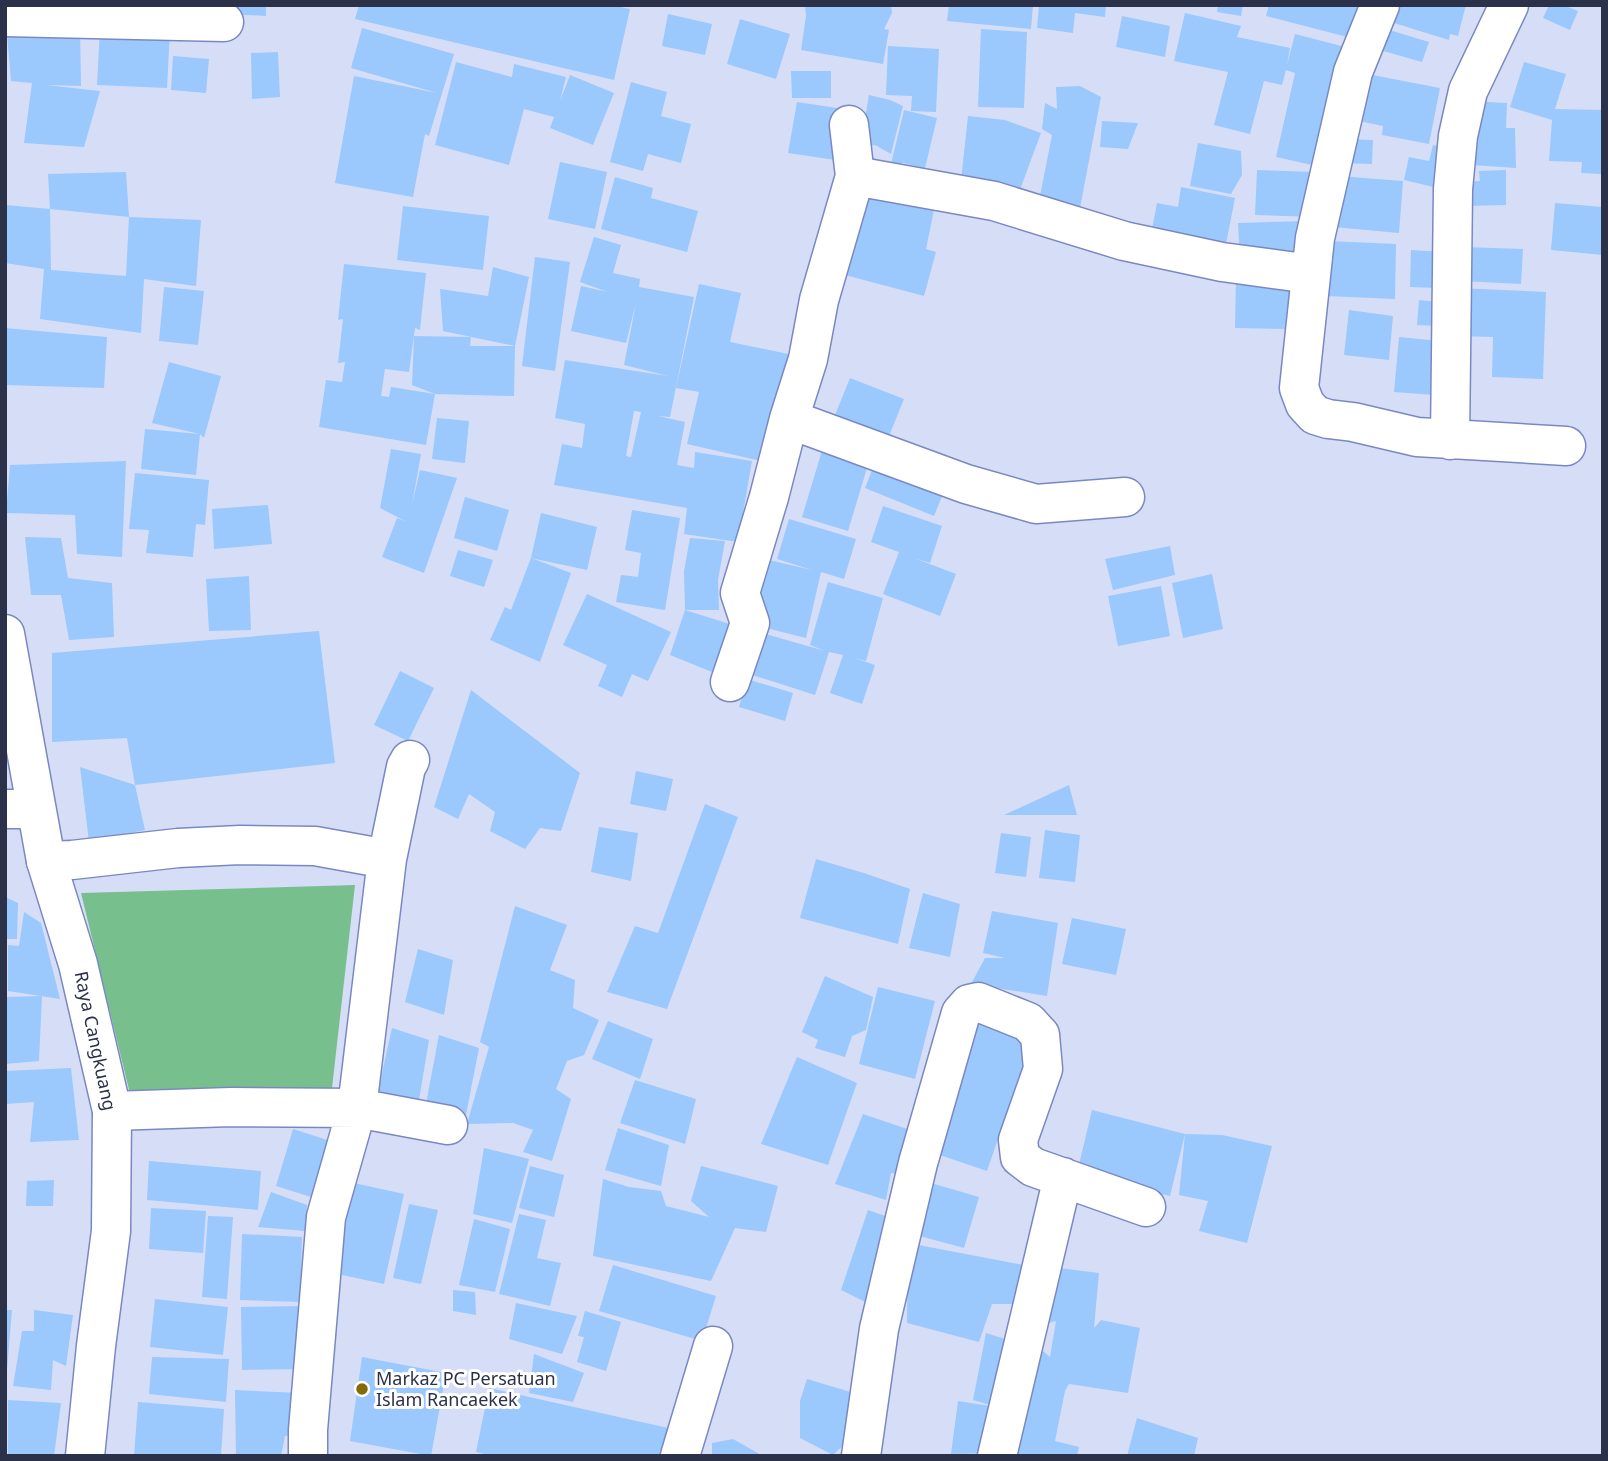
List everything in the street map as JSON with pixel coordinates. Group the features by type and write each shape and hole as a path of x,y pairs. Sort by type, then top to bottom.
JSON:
{"street":[{"path":"1380,5 1353,72 1315,239 1299,388 1305,404 1315,415 1417,437 1566,446"},
{"path":"1450,440 1453,189 1458,136 1468,91 1509,5"},
{"path":"5,17 225,23"},
{"path":"730,682 750,622 740,593 808,359 819,300 855,176 849,125"},
{"path":"855,176 995,201 1124,241 1223,262 1311,274"},
{"path":"789,419 965,484 1036,504 1125,497"},
{"name":"Raya Cangkuang","path":"5,634 21,809 46,861 78,964 112,1111 111,1231 85,1456"},
{"path":"309,1456 326,1217 356,1108 387,859 406,767 410,760"},
{"path":"46,861 178,848 240,845 315,846 387,859"},
{"path":"861,1456 879,1329 905,1215 961,1013 969,1004 978,1002 1028,1022 1040,1035 1043,1069 1018,1140 1020,1157 1033,1167 1146,1208"},
{"path":"112,1111 231,1107 356,1108 448,1125"},
{"path":"997,1456 1063,1177"},
{"path":"680,1456 713,1346"}],"green space":[{"path":"355,885 332,1088 132,1102 81,893"}],"building":[{"path":"191,5 266,5 266,16 190,12"},
{"path":"359,5 612,5 630,9 614,80 355,19"},
{"path":"805,5 891,5 892,13 884,29 889,30 883,64 801,50"},
{"path":"949,5 1033,5 1031,29 947,21"},
{"path":"1039,5 1106,5 1105,17 1075,13 1073,33 1037,28"},
{"path":"1218,5 1243,5 1241,16 1217,12"},
{"path":"1269,5 1368,5 1359,40 1266,16"},
{"path":"1399,5 1466,5 1458,36 1450,34 1449,40 1394,23"},
{"path":"1549,5 1563,5 1578,11 1570,30 1543,18"},
{"path":"1185,13 1241,26 1237,37 1290,48 1287,65 1295,34 1349,48 1321,167 1276,157 1295,73 1286,70 1282,85 1264,81 1250,134 1214,125 1228,72 1174,61"},
{"path":"668,14 712,24 705,55 662,46"},
{"path":"1122,16 1170,26 1165,57 1116,47"},
{"path":"740,19 790,34 776,79 727,64"},
{"path":"6,22 80,26 81,86 46,85 100,91 84,147 24,143 32,83 11,81"},
{"path":"100,28 170,31 167,88 97,85"},
{"path":"362,28 454,54 429,136 425,134 413,197 335,183 354,76 437,93 351,68"},
{"path":"981,29 1027,32 1024,108 978,107"},
{"path":"1386,29 1429,42 1422,62 1380,50"},
{"path":"888,46 939,49 936,112 911,111 912,96 886,95"},
{"path":"278,52 280,97 252,99 251,53"},
{"path":"173,56 209,59 206,93 171,90"},
{"path":"456,62 512,77 514,64 566,77 560,101 570,75 614,93 593,145 550,128 554,117 524,109 509,165 435,145"},
{"path":"1524,62 1566,74 1555,109 1603,110 1603,174 1581,173 1582,162 1549,161 1552,120 1510,107"},
{"path":"791,71 831,71 831,98 792,98"},
{"path":"1362,73 1440,88 1429,144 1382,135 1383,126 1354,120"},
{"path":"631,82 667,92 661,116 691,124 681,163 648,154 643,171 610,162"},
{"path":"1080,86 1101,97 1080,208 1039,201 1052,135 1042,129 1045,103 1057,109 1056,87"},
{"path":"869,95 903,106 891,154 875,145 860,148"},
{"path":"1469,101 1507,103 1506,128 1515,128 1516,168 1472,165"},
{"path":"797,102 850,110 842,161 788,153"},
{"path":"904,110 937,118 925,168 903,163 891,164"},
{"path":"968,116 1005,120 1041,133 1018,195 961,180"},
{"path":"1102,121 1138,123 1128,149 1100,147"},
{"path":"1340,139 1373,140 1372,164 1340,163"},
{"path":"1198,143 1241,151 1242,175 1231,194 1190,186"},
{"path":"1433,145 1451,149 1442,189 1404,180 1409,157 1429,161"},
{"path":"560,162 607,172 595,229 548,219"},
{"path":"1257,170 1315,172 1313,217 1255,215"},
{"path":"1506,170 1506,205 1464,206 1464,182 1480,181 1479,171"},
{"path":"126,172 129,217 50,209 48,174"},
{"path":"1338,176 1403,181 1399,233 1333,227"},
{"path":"615,177 653,188 651,198 698,211 687,252 601,229"},
{"path":"866,185 936,200 926,249 936,252 924,296 845,275"},
{"path":"1181,187 1235,198 1226,244 1152,229 1157,203 1178,207"},
{"path":"1555,203 1603,207 1603,255 1551,250"},
{"path":"5,205 50,209 51,270 126,276 129,217 201,220 196,286 144,279 141,333 40,319 44,269 5,263"},
{"path":"403,206 489,216 483,270 397,260"},
{"path":"1306,221 1305,264 1240,261 1238,223"},
{"path":"594,237 621,245 613,273 640,279 639,287 694,297 670,417 658,416 685,422 677,465 694,468 695,452 752,461 738,542 684,534 687,508 554,485 562,444 582,448 585,424 555,418 565,360 668,376 624,365 636,303 626,343 571,331 581,286 608,292 580,282","holes":["634,411 641,412 631,457 626,456"]},
{"path":"1328,241 1396,244 1395,299 1326,296"},
{"path":"1464,247 1523,249 1521,284 1463,281"},
{"path":"1411,250 1444,252 1438,288 1410,287"},
{"path":"535,257 570,262 555,371 522,366"},
{"path":"344,264 426,273 420,330 415,328 409,372 385,369 381,396 389,397 391,387 435,394 426,445 319,427 326,380 342,382 345,362 338,363 343,319 338,320"},
{"path":"493,267 529,277 515,346 443,331 440,289 488,296"},
{"path":"1290,274 1289,329 1235,328 1236,276"},
{"path":"699,284 741,293 730,342 798,356 765,462 687,444 699,392 676,388"},
{"path":"164,287 204,291 198,345 159,341"},
{"path":"1457,288 1546,292 1543,379 1492,377 1493,337 1455,336"},
{"path":"1419,300 1438,302 1436,326 1417,325"},
{"path":"1349,310 1393,316 1389,360 1344,355"},
{"path":"5,328 107,337 104,388 5,385"},
{"path":"414,336 471,337 470,346 515,346 514,396 435,394 412,385"},
{"path":"1399,337 1439,341 1434,395 1394,392"},
{"path":"169,362 221,376 204,438 200,434 152,423"},
{"path":"850,378 904,399 885,446 831,425"},
{"path":"437,418 469,421 465,463 432,459"},
{"path":"145,429 200,434 196,475 141,469"},
{"path":"824,444 870,458 848,531 802,517"},
{"path":"391,449 421,454 412,505 420,470 457,478 424,573 382,557 397,518 407,522 380,508"},
{"path":"878,455 948,482 934,516 865,488"},
{"path":"126,461 122,557 77,554 75,515 6,513 10,465"},
{"path":"135,473 209,480 205,525 196,524 193,557 146,553 149,530 129,529"},
{"path":"465,497 509,510 497,551 454,538"},
{"path":"268,505 272,544 214,549 212,509"},
{"path":"883,506 942,526 930,563 914,558 956,574 940,616 883,594 899,552 871,542"},
{"path":"632,510 680,518 665,610 616,602 621,575 638,577 641,553 625,550"},
{"path":"541,513 597,527 587,570 531,558"},
{"path":"789,519 856,539 844,579 821,572 806,638 754,625 769,560 812,570 777,559"},
{"path":"25,537 61,538 68,578 112,583 114,637 69,640 61,595 31,595"},
{"path":"690,538 725,541 718,580 719,610 685,610 684,571"},
{"path":"1170,546 1175,575 1113,590 1105,559"},
{"path":"458,550 493,560 484,587 450,576"},
{"path":"531,558 571,573 540,662 490,640 505,607 511,610"},
{"path":"1212,574 1223,629 1183,638 1172,583"},
{"path":"249,576 251,630 209,631 206,579"},
{"path":"828,582 883,598 866,661 854,658 875,665 862,704 830,693 843,655 829,652 815,695 740,671 752,630 825,651 810,645"},
{"path":"1161,586 1170,636 1118,646 1108,596"},
{"path":"587,594 671,632 648,681 632,674 622,697 598,686 607,665 563,645"},
{"path":"685,610 736,626 717,674 670,655"},
{"path":"319,631 335,763 135,785 127,738 52,742 52,653"},
{"path":"400,671 434,688 408,741 374,725"},
{"path":"747,679 793,693 785,721 739,707"},
{"path":"471,690 580,773 561,831 540,828 525,849 490,831 495,812 469,794 458,819 434,807"},
{"path":"80,767 135,785 145,830 89,842"},
{"path":"636,771 673,779 666,811 630,804"},
{"path":"1069,785 1077,815 1004,815"},
{"path":"705,804 738,817 667,1009 607,992 635,926 658,933"},
{"path":"599,827 638,833 631,881 591,872"},
{"path":"1045,830 1080,835 1075,882 1039,878"},
{"path":"1001,833 1031,837 1026,877 995,873"},
{"path":"816,859 910,889 898,944 800,918"},
{"path":"923,893 960,904 950,957 909,948"},
{"path":"5,897 18,903 17,939 5,939"},
{"path":"515,906 567,925 550,970 575,980 573,1008 599,1020 584,1055 567,1061 556,1089 571,1099 552,1161 523,1152 533,1130 513,1123 467,1124 489,1047 480,1042"},
{"path":"992,911 1058,923 1047,996 971,984 985,958 1005,958 983,953"},
{"path":"24,912 41,923 60,999 8,991 8,945 19,946"},
{"path":"1072,918 1126,929 1116,975 1062,964"},
{"path":"418,949 453,960 444,1015 405,1002"},
{"path":"825,976 873,997 866,1030 852,1036 845,1057 815,1048 818,1040 802,1032"},
{"path":"878,987 935,1001 915,1079 859,1064"},
{"path":"42,996 39,1061 5,1064 5,997"},
{"path":"608,1021 653,1039 640,1079 592,1059"},
{"path":"975,1021 1032,1040 987,1171 931,1152"},
{"path":"392,1028 429,1040 418,1106 376,1100"},
{"path":"439,1035 479,1048 466,1115 424,1114"},
{"path":"797,1057 857,1083 828,1165 761,1144"},
{"path":"71,1068 79,1140 30,1142 34,1102 5,1104 5,1071"},
{"path":"635,1080 696,1099 685,1144 620,1123"},
{"path":"1092,1110 1185,1134 1170,1196 1077,1173"},
{"path":"863,1114 919,1133 912,1176 891,1173 886,1200 835,1184"},
{"path":"618,1128 669,1145 661,1186 605,1170"},
{"path":"293,1129 343,1145 327,1202 276,1186"},
{"path":"1185,1134 1222,1135 1272,1146 1247,1243 1199,1231 1208,1201 1179,1195"},
{"path":"484,1148 529,1159 512,1223 473,1214"},
{"path":"149,1161 261,1171 258,1210 147,1200"},
{"path":"530,1166 564,1175 554,1217 519,1208"},
{"path":"701,1166 778,1186 766,1232 735,1228 711,1281 593,1256 603,1179 629,1187 661,1191 666,1206 709,1217 691,1201"},
{"path":"54,1180 53,1206 26,1206 27,1181"},
{"path":"354,1183 404,1194 384,1284 333,1273"},
{"path":"931,1183 979,1197 964,1248 916,1235"},
{"path":"271,1192 307,1205 305,1231 258,1227"},
{"path":"409,1204 438,1210 421,1284 393,1278"},
{"path":"151,1208 206,1211 203,1253 149,1249"},
{"path":"868,1210 903,1222 882,1310 841,1290"},
{"path":"519,1214 546,1220 537,1258 561,1263 550,1306 499,1294"},
{"path":"208,1216 233,1217 227,1299 202,1297"},
{"path":"474,1219 510,1229 495,1292 459,1285"},
{"path":"242,1234 302,1237 300,1302 240,1300"},
{"path":"908,1243 1029,1266 1021,1304 992,1304 979,1342 907,1323"},
{"path":"613,1265 716,1296 702,1341 599,1311"},
{"path":"1059,1268 1099,1273 1094,1328 1101,1320 1140,1328 1128,1393 1069,1384 1065,1391 1055,1441 1079,1447 1077,1456 1016,1456 1037,1346 1050,1357 1056,1321 1048,1323"},
{"path":"453,1290 475,1292 476,1315 453,1311"},
{"path":"155,1299 228,1307 223,1355 150,1347"},
{"path":"516,1303 577,1316 562,1354 509,1339"},
{"path":"301,1306 302,1369 242,1370 241,1307"},
{"path":"5,1310 12,1310 7,1370 5,1369"},
{"path":"34,1310 73,1315 66,1366 53,1360 51,1390 13,1386 22,1331 34,1331"},
{"path":"585,1311 621,1322 606,1371 577,1362 584,1337 578,1336"},
{"path":"986,1333 1020,1344 992,1453 951,1454 958,1401 996,1407 973,1400"},
{"path":"534,1354 584,1373 573,1402 529,1393"},
{"path":"152,1357 229,1359 226,1402 149,1394"},
{"path":"362,1357 446,1373 431,1456 350,1441"},
{"path":"807,1379 864,1396 850,1439 833,1455 800,1438 800,1401"},
{"path":"489,1388 704,1436 697,1456 492,1456 476,1452"},
{"path":"235,1390 300,1393 298,1434 285,1436 281,1456 236,1456"},
{"path":"8,1400 61,1403 54,1456 8,1456"},
{"path":"138,1402 224,1409 221,1456 134,1456"},
{"path":"1137,1418 1198,1438 1194,1456 1127,1456"},
{"path":"733,1439 763,1456 712,1456 712,1443"}],"place":[{"name":"Markaz PC Persatuan Islam Rancaekek","path":"362,1389"}]}
